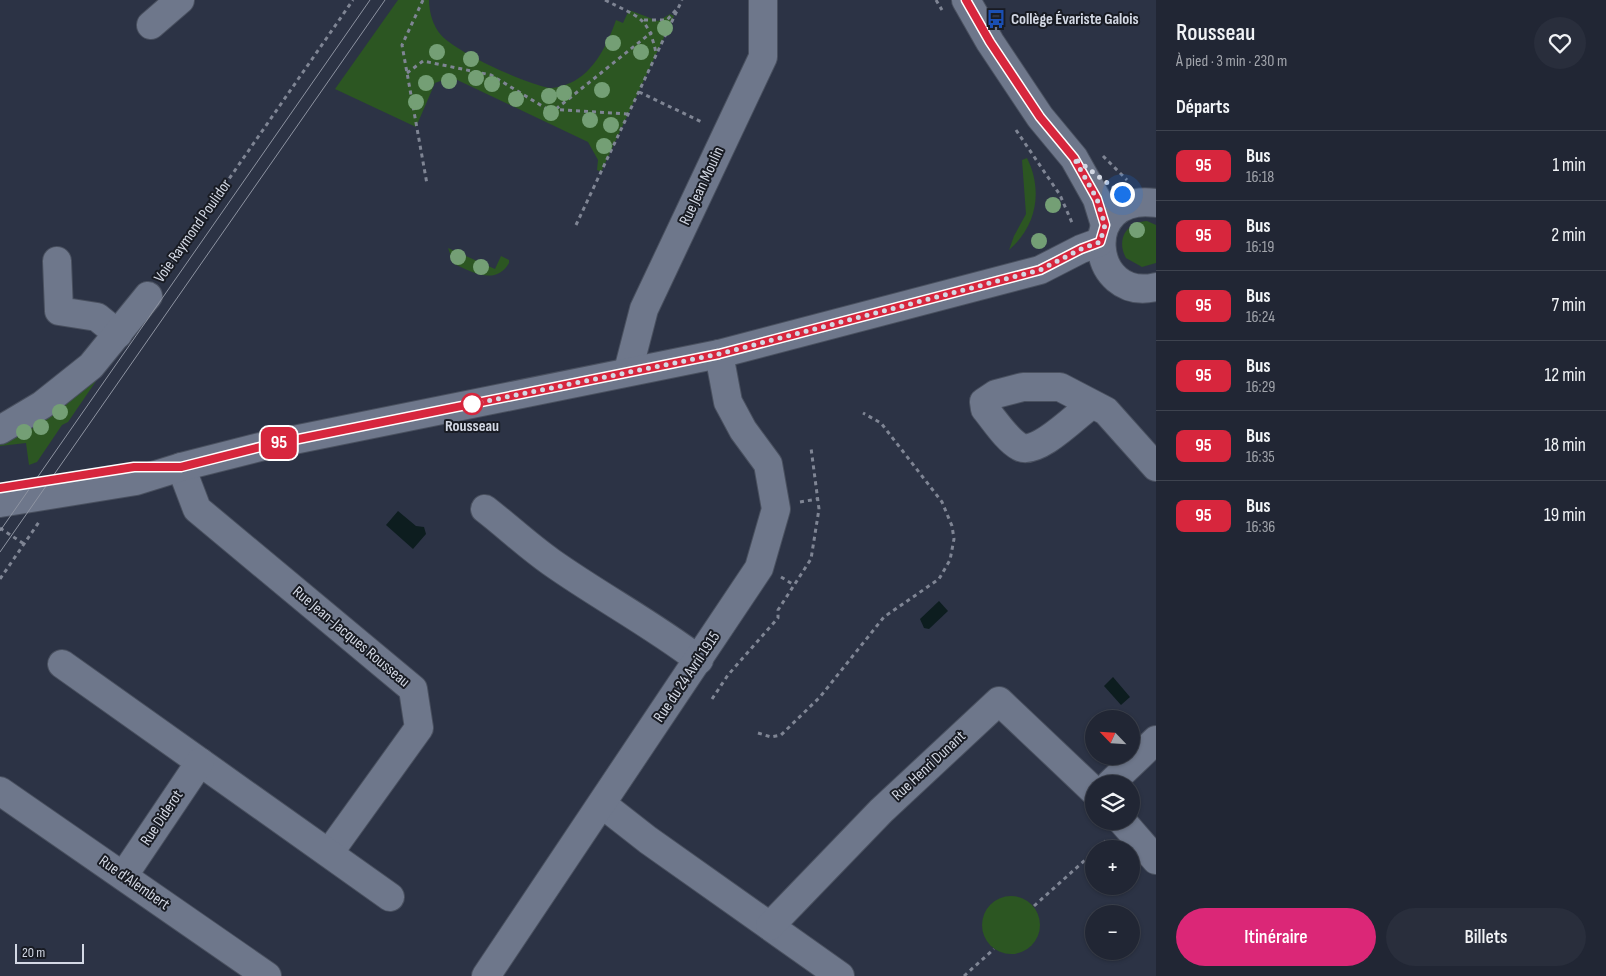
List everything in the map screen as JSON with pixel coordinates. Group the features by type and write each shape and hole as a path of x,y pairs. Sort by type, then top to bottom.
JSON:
{"street":[{"path":"152,25 180,0"},
{"name":"Rue Jean Moulin","path":"628,371 644,309 764,57 764,0"},
{"path":"966,0 990,42 1040,117 1074,158 1097,199 1106,265 1111,273 1130,287 1153,291"},
{"path":"1074,158 1144,203"},
{"path":"0,503 136,481 181,467 273,444 719,354 1040,270 1081,249 1103,234 1112,215 1144,203"},
{"path":"57,262 59,311 97,317 118,334"},
{"path":"1040,270 1086,270 1111,273"},
{"name":"Voie Raymond Poulidor","path":"0,430 42,405 91,366 148,296"},
{"name":"Rue du 24 Avril 1915","path":"486,976 759,568 776,509 768,464 743,430 728,402 719,354"},
{"path":"1092,404 1106,411 1156,467"},
{"path":"0,488 134,467 181,467"},
{"name":"Rue Jean-Jacques Rousseau","path":"181,467 197,509 413,689 419,728 329,853"},
{"path":"485,509 550,561 621,609 668,636 699,660"},
{"path":"62,664 390,897"},
{"name":"Rue Henri Dunant","path":"770,926 881,811 999,701 1085,782"},
{"path":"1119,775 1156,740"},
{"name":"Rue Diderot","path":"124,875 200,762"},
{"name":"Rue d'Alembert","path":"0,792 124,875 267,976"},
{"path":"602,804 648,840 840,976"},
{"path":"1130,830 1156,860"}],"path":[{"name":"Voie Raymond Poulidor","path":"148,296 353,0"},
{"path":"423,0 402,45 427,184"},
{"path":"605,0 644,20 667,20 678,8"},
{"path":"576,225 682,0"},
{"path":"644,20 652,32 656,54"},
{"path":"555,110 652,32"},
{"path":"407,73 423,61 491,75 547,109 628,114"},
{"path":"639,92 727,134"},
{"path":"758,733 771,737 782,735 820,697 884,617 902,602 939,579 950,560 954,539 952,526 942,502 882,422 863,413"},
{"path":"795,502 817,499"},
{"path":"0,528 24,544 0,579"},
{"path":"776,574 794,585"},
{"path":"1034,906 1085,860"},
{"path":"964,976 994,949"}],"green space":[{"path":"398,0 429,0 434,23 441,35 449,42 477,59 510,75 551,88 570,83 579,78 593,65 609,38 616,20 623,23 629,10 658,21 670,14 674,16 601,172 597,170 598,160 588,142 451,77 435,83 416,127 335,89"},
{"path":"1027,158 1035,182 1036,195 1034,207 1026,230 1009,250 1026,214 1022,160"},
{"path":"1147,221 1156,225 1156,263 1142,267 1126,258 1122,245 1128,228"},
{"path":"448,248 495,269 501,256 509,260 509,263 504,270 497,274 491,276 483,275 454,264"},
{"path":"131,330 68,422 62,425 37,462 29,465 26,443 0,446 0,434"},
{"path":"1005,896 1017,896 1027,900 1036,909 1040,931 1032,946 1017,954 1005,954 995,950 986,941 982,931 982,919 986,909 995,900"}],"shaded area":[{"path":"398,511 416,526 424,527 426,534 413,549 386,525"},
{"path":"939,601 948,611 929,629 924,628 920,619"},
{"path":"1113,677 1130,697 1121,705 1104,686"}],"tram line":[{"path":"0,531 370,0"},
{"path":"0,552 385,0"}],"bus line":[{"name":"95","path":"0,488 134,467 181,467 264,446 719,354 1040,270 1081,249 1100,242 1105,225 1097,199 1074,158 1040,117 990,42 966,0"}],"place":[{"name":"Collège Évariste Galois","path":"996,19"},
{"name":"Rousseau","path":"472,404"}],"route":[{"path":"472,404 719,354 1040,270 1081,249 1100,242 1105,225 1097,199 1074,158 1122,194"}]}
